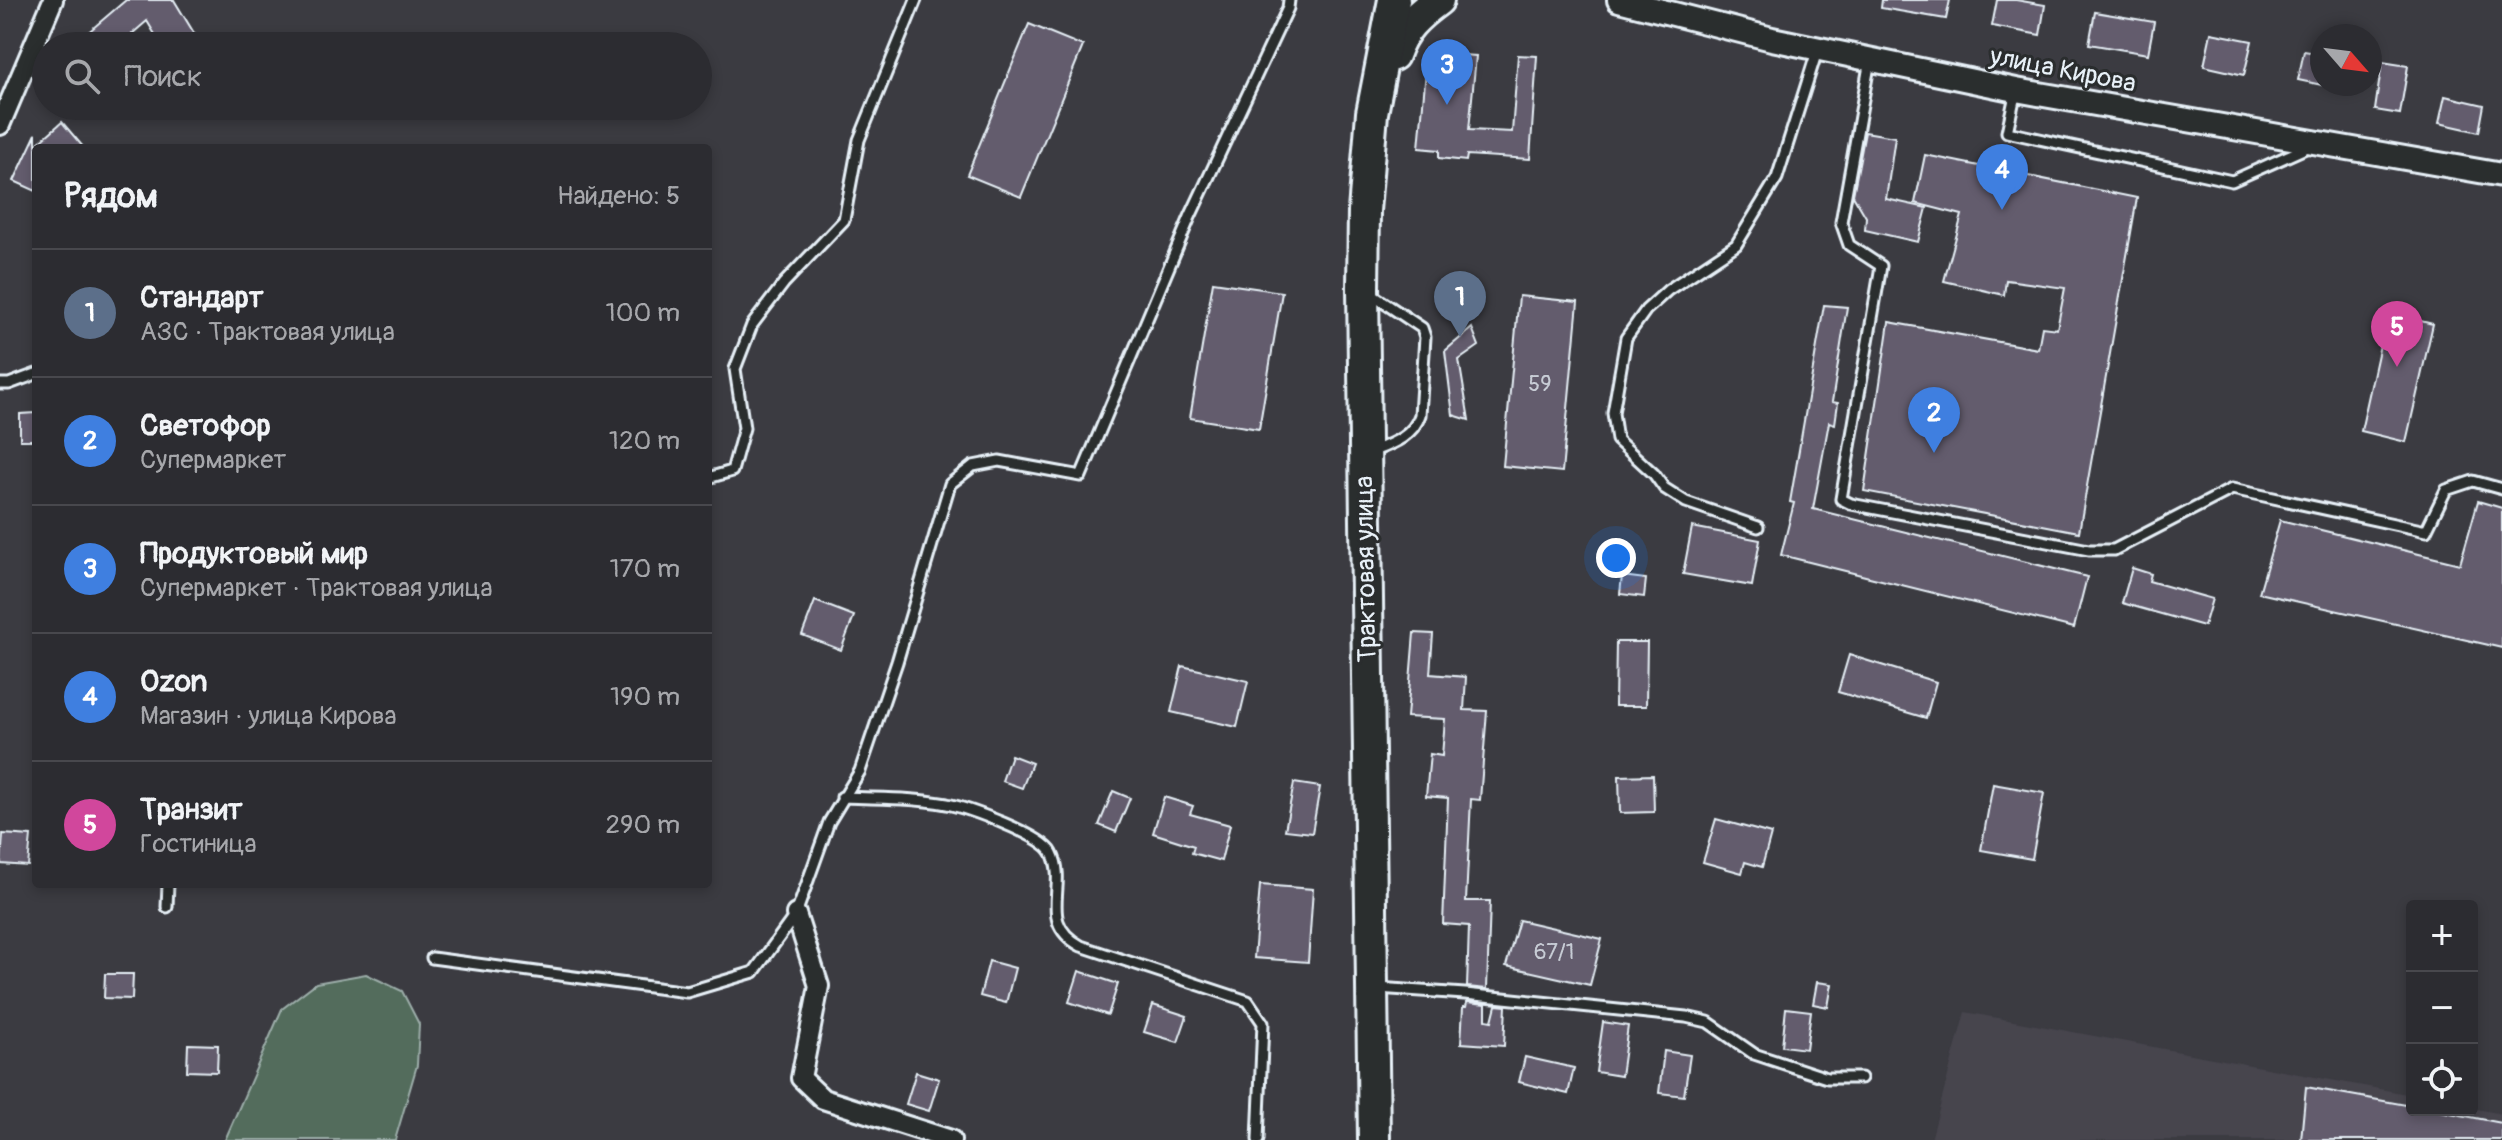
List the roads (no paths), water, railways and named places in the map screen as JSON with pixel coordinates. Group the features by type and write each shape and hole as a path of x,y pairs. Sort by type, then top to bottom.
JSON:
{"highway":[{"name":"Трактовая улица","path":"1374,1140 1364,455 1364,211 1372,113 1394,0"},
{"path":"1372,113 1399,36 1417,15 1438,0"}],"street":[{"path":"39,32 53,0"},
{"name":"улица Кирова","path":"1619,0 1870,60 2016,90 2502,175"},
{"path":"0,125 32,50"},
{"path":"796,914 819,986 801,1078 823,1099 951,1140"}],"lane":[{"path":"712,477 732,471 744,428 735,369 752,325 784,283 844,220 859,140 916,0"},
{"path":"432,958 687,992 754,972 796,914 829,822 860,771 893,676 950,484 973,466 999,461 1081,476 1190,217 1288,8 1289,0"},
{"path":"1758,527 1686,502 1664,488 1654,474 1617,440 1613,413 1626,338 1646,310 1668,290 1736,245 1777,178 1818,48"},
{"path":"1870,60 1841,222 1849,245 1881,266 1841,499 1851,504 2089,550 2114,550 2232,489 2426,531 2446,490 2473,481 2502,489"},
{"path":"2016,90 2007,132 2232,181 2315,144"},
{"path":"1363,288 1422,328 1425,337 1417,425 1401,439 1364,455"},
{"path":"0,384 32,375"},
{"path":"842,797 949,804 1030,834 1043,841 1051,852 1056,868 1056,917 1068,939 1248,1001 1263,1023 1258,1140"},
{"path":"167,907 168,888"},
{"path":"1371,988 1465,994 1686,1017 1708,1022 1754,1054 1827,1078 1861,1078"}],"place":[{"name":"Продуктовый мир","path":"1447,105"},
{"name":"Ozon","path":"2002,210"},
{"name":"Стандарт","path":"1460,337"},
{"name":"Транзит","path":"2397,367"},
{"name":"Светофор","path":"1934,453"}]}
